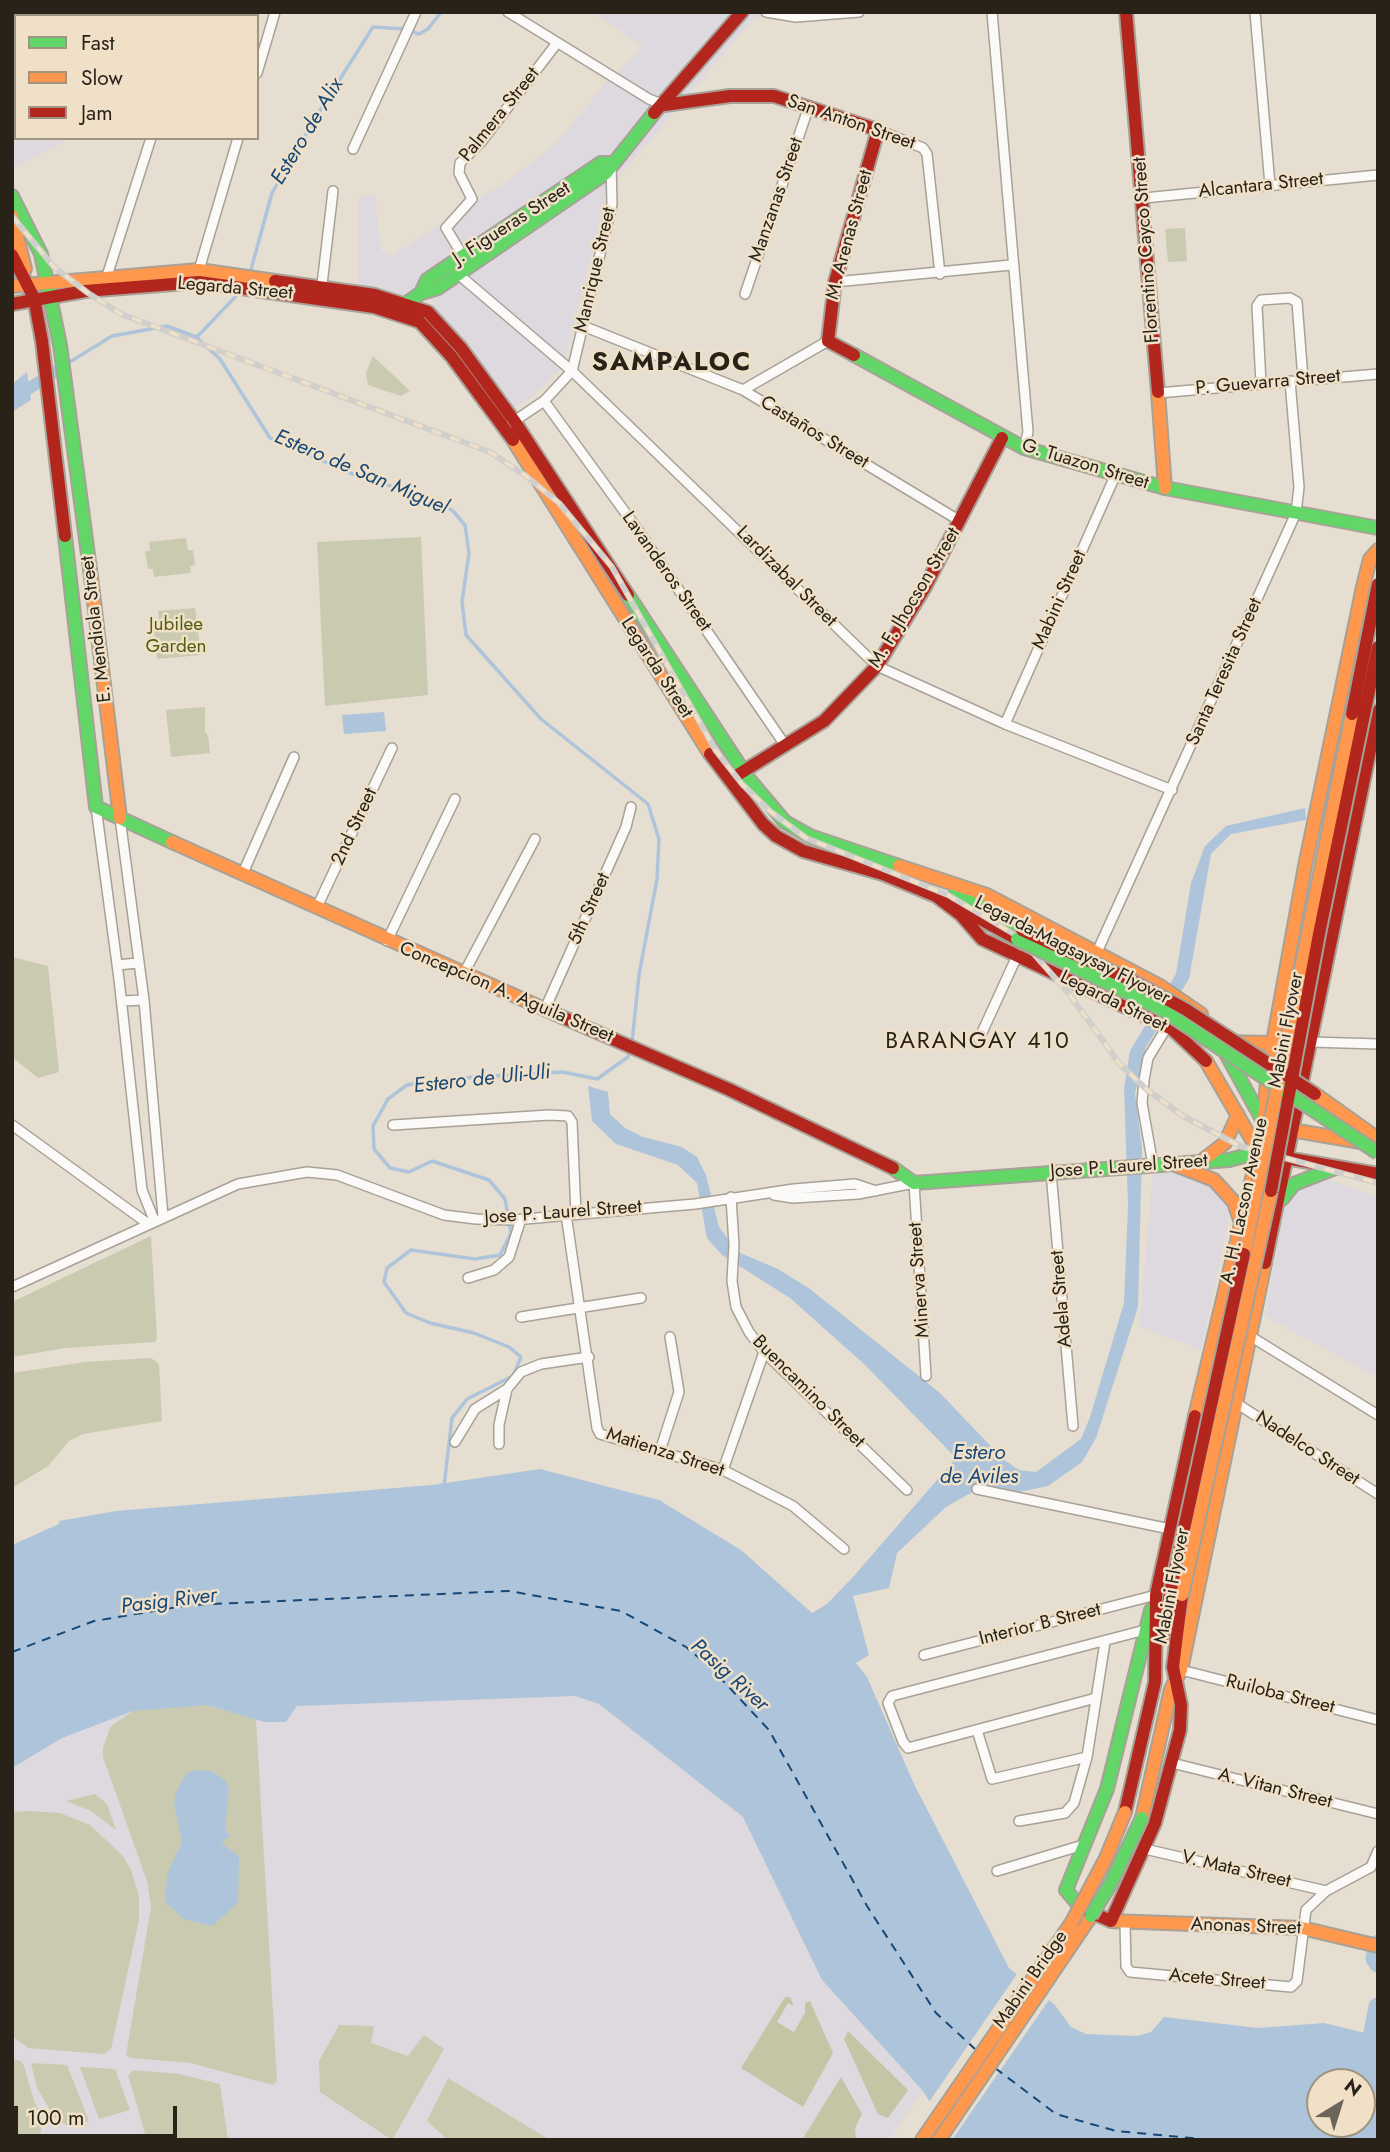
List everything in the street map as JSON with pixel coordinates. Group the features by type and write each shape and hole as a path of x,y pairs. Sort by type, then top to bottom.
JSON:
{"main road":[{"name":"J. Figueras Street","path":"421,293 427,280 463,256 505,235 607,173 611,163 742,12"},
{"name":"Florentino Cayco Street","path":"1126,12 1144,198 1165,488"},
{"name":"San Anton Street","path":"664,105 730,96 774,96 878,130"},
{"name":"M. Arenas Street","path":"828,341 835,282 878,130"},
{"name":"E. Mendiola Street","path":"12,196 41,254 60,345 120,818"},
{"path":"12,216 28,283"},
{"name":"J. Figueras Street","path":"400,308 421,293 438,288 505,235"},
{"path":"12,255 28,283"},
{"name":"Legarda Street","path":"12,286 199,270 428,312 442,326 743,771 772,808 799,830 940,882 987,895 1183,1000 1202,1014 1264,1124"},
{"name":"Legarda Street","path":"12,304 51,296 199,282 321,293"},
{"name":"E. Mendiola Street","path":"28,283 34,298 45,363 96,807"},
{"name":"G. Tuazon Street","path":"828,341 1024,449 1165,488 1378,528"},
{"name":"Legarda Street","path":"510,425 729,781 763,824 790,845 827,859 883,874 936,896 961,915 982,939 1148,1015 1167,1027 1201,1055 1259,1152"},
{"name":"M. F. Jhocson Street","path":"729,781 824,721 877,667 960,521 1002,438"},
{"name":"A. H. Lacson Avenue","path":"1125,1812 1155,1682 1156,1595 1259,1152 1272,1043 1304,866 1363,587 1370,559 1378,550"},
{"name":"Mabini Flyover","path":"1178,1674 1173,1667 1176,1594 1378,584"},
{"name":"Mabini Flyover","path":"1155,1682 1261,1246 1319,934 1378,647"},
{"name":"A. H. Lacson Avenue","path":"1142,1818 1178,1674 1279,1205 1378,711"},
{"name":"Concepcion A. Aguila Street","path":"96,807 463,975 643,1050 889,1165 914,1183"},
{"path":"1304,866 1344,875"},
{"name":"Legarda-Magsaysay Flyover","path":"940,882 1019,934 1160,1009 1378,1153"},
{"name":"Legarda-Magsaysay Flyover","path":"936,896 1133,981 1185,1009 1378,1139"},
{"path":"1285,976 1322,985"},
{"path":"1167,1027 1183,1000"},
{"path":"1219,1042 1272,1043"},
{"path":"1298,1105 1317,1134"},
{"path":"1200,1162 1225,1143 1238,1115"},
{"path":"1264,1124 1378,1144"},
{"name":"Jose P. Laurel Street","path":"914,1183 1229,1160 1259,1152 1292,1131"},
{"path":"1259,1152 1378,1174"},
{"path":"1173,1164 1214,1180 1234,1202 1241,1223"},
{"path":"1279,1205 1294,1184 1340,1166"},
{"path":"1156,1595 1144,1630 1107,1789 1068,1884 1069,1898 1078,1907 1118,1922 1145,1849 1180,1730 1178,1674"},
{"name":"Mabini Bridge","path":"922,2140 1072,1922 1106,1858 1125,1812"},
{"name":"Mabini Bridge","path":"939,2140 1091,1916 1142,1818"},
{"name":"Anonas Street","path":"1118,1922 1302,1928 1378,1946"}],"street":[{"path":"259,66 275,12"},
{"path":"353,149 416,12"},
{"path":"508,12 664,105"},
{"path":"766,12 796,17 859,12"},
{"path":"992,12 1011,265 1028,432 1024,449"},
{"path":"1255,12 1270,185"},
{"name":"Palmera Street","path":"463,256 446,228 472,199 459,173 460,163 481,142 557,43"},
{"name":"Manzanas Street","path":"745,294 809,106"},
{"name":"San Anton Street","path":"878,130 925,150 940,274"},
{"path":"107,276 150,140"},
{"path":"199,270 237,140"},
{"name":"Manrique Street","path":"510,425 544,401 572,371 612,204 611,163"},
{"name":"Alcantara Street","path":"1144,198 1378,175"},
{"path":"321,293 333,191"},
{"path":"835,282 940,274 1011,265"},
{"name":"Lardizabal Street","path":"458,274 572,371 877,667 1005,724 1172,790"},
{"path":"1261,384 1257,306 1261,300 1290,298 1297,302 1303,379"},
{"name":"Castaños Street","path":"583,326 743,390 960,521"},
{"path":"743,390 828,341"},
{"name":"P. Guevarra Street","path":"1158,393 1378,374"},
{"name":"Santa Teresita Street","path":"1097,952 1296,513 1299,487 1290,381"},
{"name":"Lavanderos Street","path":"544,401 635,526 785,745"},
{"name":"Mabini Street","path":"1005,724 1115,476"},
{"name":"2nd Street","path":"317,907 393,748"},
{"path":"243,873 294,757"},
{"path":"387,941 455,799"},
{"name":"E. Mendiola Street","path":"96,807 122,1001 142,1190 155,1220"},
{"name":"5th Street","path":"545,1009 626,827 631,807"},
{"name":"E. Mendiola Street","path":"120,818 144,1000 155,1220"},
{"path":"463,975 535,839"},
{"path":"979,1039 1018,954"},
{"path":"117,965 138,963"},
{"path":"122,1001 144,1000"},
{"path":"1148,1165 1142,1102 1145,1069 1167,1027"},
{"path":"1311,1042 1378,1044"},
{"name":"Matienza Street","path":"393,1125 568,1116 572,1122 571,1214 597,1428 600,1434 723,1470 793,1506 844,1549"},
{"path":"12,1125 155,1220"},
{"name":"Jose P. Laurel Street","path":"12,1287 238,1184 307,1172 337,1175 444,1214 476,1219 517,1219 695,1204 729,1197 767,1194 815,1198 876,1191 914,1183"},
{"name":"Adela Street","path":"1051,1172 1073,1426"},
{"name":"Minerva Street","path":"914,1183 926,1376"},
{"name":"Buencamino Street","path":"729,1197 736,1307 764,1352 907,1490"},
{"path":"468,1278 494,1270 509,1257 517,1219"},
{"path":"521,1317 641,1298"},
{"path":"1250,1336 1378,1415"},
{"path":"660,1451 679,1392 670,1337"},
{"path":"723,1470 764,1352"},
{"path":"455,1442 475,1409 507,1389 531,1366 589,1357"},
{"path":"499,1444 499,1424 507,1389"},
{"name":"Nadelco Street","path":"1236,1403 1378,1494"},
{"path":"977,1489 1170,1528"},
{"name":"Interior B Street","path":"924,1655 1156,1595"},
{"path":"1096,1698 908,1748 902,1742 888,1700 905,1693 1144,1630"},
{"path":"1019,1821 1065,1813 1071,1809 1087,1757 1105,1642"},
{"name":"Ruiloba Street","path":"1178,1674 1378,1720"},
{"path":"977,1730 992,1779 1087,1757"},
{"name":"A. Vitan Street","path":"1172,1763 1378,1814"},
{"path":"997,1871 1083,1845"},
{"name":"V. Mata Street","path":"1145,1849 1326,1891"},
{"path":"1302,1928 1306,1910 1326,1891 1371,1867 1378,1851"},
{"name":"Acete Street","path":"1118,1922 1125,1966 1130,1972 1291,1987 1297,1981 1302,1928"}],"shaded area":[{"path":"592,12 782,12 753,19 608,190 564,365 535,395 510,411 434,310 434,302 358,286 359,196 375,195 381,251 391,256 513,177 557,142 607,81 644,47"},
{"path":"12,42 14,140 67,140 12,169"},
{"path":"1153,1173 1188,1173 1215,1188 1231,1209 1201,1350 1139,1326"},
{"path":"1331,1180 1378,1197 1378,1370 1375,1376 1265,1316 1287,1193 1306,1181"},
{"path":"575,1696 599,1704 743,1817 822,1980 923,2091 889,2140 12,2140 12,1768 62,1738 133,1711 241,1714 264,1722 286,1722 297,1706"}],"green space":[{"path":"1185,228 1187,261 1168,262 1165,229"},
{"path":"373,356 410,391 401,396 368,385 366,373"},
{"path":"421,537 428,695 325,706 317,542"},
{"path":"186,538 188,550 193,550 195,565 190,566 191,573 154,577 153,569 148,569 145,551 150,551 149,542"},
{"name":"Jubilee Garden","path":"195,608 201,655 157,659 153,622 159,621 158,611"},
{"path":"205,707 205,732 208,735 210,753 171,757 166,710"},
{"path":"12,957 48,966 59,1072 38,1078 12,1057"},
{"path":"151,1236 157,1338 155,1342 66,1348 12,1357 12,1302"},
{"path":"151,1358 159,1364 162,1421 83,1434 69,1441 48,1466 12,1488 12,1373 85,1362"},
{"path":"178,1705 207,1705 256,1719 277,2081 273,2085 190,2063 131,2058 126,2055 151,1907 147,1881 103,1757 103,1747 111,1726 133,1711"},
{"path":"95,1794 107,1804 116,1830 91,1811 66,1801"},
{"path":"12,1812 60,1813 90,1825 123,1856 131,1870 139,1896 139,1920 111,2049 104,2054 28,2048 12,2036"},
{"path":"785,1997 790,1997 794,2006 788,2003 777,2022 794,2032 805,2013 805,2003 810,2001 833,2053 803,2107 741,2068"},
{"path":"339,2025 374,2026 371,2043 408,2056 424,2035 444,2049 392,2140 320,2092 319,2061"},
{"path":"848,2031 908,2090 888,2118 878,2114 844,2039"},
{"path":"12,2059 21,2061 24,2066 34,2101 42,2116 40,2140 12,2140"},
{"path":"31,2063 67,2065 89,2121 69,2127 55,2118 37,2088"},
{"path":"80,2067 115,2069 130,2110 99,2119"},
{"path":"134,2070 179,2074 220,2084 228,2140 147,2140 128,2075"},
{"path":"841,2077 862,2114 855,2128 856,2140 802,2140"},
{"path":"448,2078 550,2140 448,2140 427,2121"}],"water":[{"path":"27,372 31,400 12,412 12,384"},
{"path":"384,712 386,731 344,734 342,715"},
{"path":"1305,808 1306,820 1231,834 1211,854 1189,979 1146,1047 1135,1093 1142,1148 1138,1307 1096,1438 1082,1462 1048,1486 1005,1495 976,1490 946,1507 897,1553 889,1588 853,1596 869,1655 856,1663 867,1677 914,1784 1009,1968 1055,2005 1071,2027 1086,2034 1138,2036 1151,2032 1164,2017 1258,2028 1324,2023 1378,2036 1373,2054 1378,2056 1378,2140 953,2140 923,2091 822,1980 743,1817 599,1704 575,1696 297,1706 286,1722 264,1722 207,1705 133,1711 62,1738 12,1768 12,1545 59,1524 59,1521 116,1511 432,1485 540,1469 659,1500 741,1550 812,1613 827,1604 853,1577 956,1458 864,1364 790,1298 722,1255 707,1238 697,1183 678,1165 616,1144 592,1121 588,1086 608,1092 610,1114 625,1128 643,1137 682,1147 697,1157 706,1175 719,1227 738,1252 778,1269 810,1289 940,1393 1003,1459 1019,1470 1036,1472 1081,1439 1124,1303 1128,1206 1124,1088 1130,1051 1176,974 1191,883 1205,846 1226,826"},
{"path":"194,1770 211,1771 225,1780 229,1789 225,1828 230,1836 221,1843 239,1856 238,1903 212,1926 184,1919 167,1904 165,1895 168,1872 182,1842 174,1804 176,1793 185,1775"}],"pier":[{"path":"1019,1971 1051,1997 952,2140 949,2140 927,2105"}],"waterway":[{"name":"Estero de Alix","path":"410,31 419,34 428,29 441,12"},
{"name":"Estero de Alix","path":"250,273 272,193 314,120 373,27 404,29"},
{"name":"Estero de Alix","path":"197,337 239,293"},
{"name":"Estero de San Miguel","path":"65,365 112,336 167,326 196,337 220,359 270,438 350,473 437,501 453,511 465,525 469,553 462,602 466,635 541,719 648,804 659,839 657,879 639,975 632,1043"},
{"name":"Estero de San Miguel","path":"12,399 58,370"},
{"name":"Estero de Uli-Uli","path":"444,1486 452,1418 467,1399 513,1376 521,1357 509,1347 474,1333 430,1323 406,1313 384,1282 387,1268 411,1250 475,1259 500,1255 511,1233 505,1199 489,1180 432,1161 409,1172 390,1168 374,1149 373,1126 388,1099 407,1085 445,1079 563,1072 597,1079 628,1057 630,1050"},
{"path":"1378,1944 1375,1958 1378,1963"},
{"path":"1366,2068 1378,2007"}],"ferry route":[{"path":"12,1652 94,1621 190,1605 509,1591 621,1611 686,1647 712,1669 769,1730 867,1906 936,2013 975,2049"},
{"path":"995,2068 1056,2114 1116,2131 1212,2140"}],"railway":[{"path":"12,216 54,267 121,314 490,452 526,476 559,503 612,567 716,751 742,784 771,812 806,838 948,895 1019,937 1070,995 1119,1063 1146,1089 1183,1116 1240,1146 1378,1183"}],"traffic: fast":[{"path":"401,307 421,293 438,288 606,173 654,113"},
{"path":"421,293 427,280 601,163 611,163"},
{"path":"12,196 41,254 60,345 91,577"},
{"path":"854,355 1024,448 1165,488 1378,528"},
{"path":"65,536 96,807 172,842"},
{"path":"628,595 747,777 785,822 810,836 899,866"},
{"path":"956,891 1022,930"},
{"path":"1017,939 1161,1009 1378,1153"},
{"path":"1224,1050 1264,1123"},
{"path":"893,1168 914,1183 1229,1160 1259,1152 1271,1144"},
{"path":"1282,1199 1294,1184 1335,1168"},
{"path":"1081,1908 1066,1890 1107,1789 1151,1610"},
{"path":"1091,1916 1111,1883 1142,1818"}],"traffic: slow":[{"path":"12,216 25,269"},
{"path":"12,286 199,270 275,281"},
{"path":"1158,392 1165,488"},
{"path":"513,440 710,754"},
{"path":"1263,1131 1268,1070 1305,866 1363,587 1370,559 1378,550"},
{"path":"91,577 120,818"},
{"path":"1244,1254 1352,714"},
{"path":"172,842 562,1017"},
{"path":"899,866 987,895 1160,986 1201,1014"},
{"path":"1219,1042 1272,1043"},
{"path":"1206,1061 1259,1152"},
{"path":"1315,1094 1378,1139"},
{"path":"1203,1160 1225,1143 1238,1115"},
{"path":"1286,1129 1378,1145"},
{"path":"1173,1164 1214,1180 1234,1202 1241,1223"},
{"path":"1195,1416 1253,1174"},
{"path":"1182,1595 1271,1191"},
{"path":"1142,1818 1171,1689 1181,1670 1265,1263"},
{"path":"1072,1922 1106,1858 1125,1812"},
{"path":"939,2140 1091,1916"},
{"path":"1111,1921 1302,1928 1378,1946"},
{"path":"922,2140 1072,1922"}],"traffic: jam":[{"path":"654,113 742,12"},
{"path":"1126,12 1158,392"},
{"path":"664,105 730,96 774,96 878,130 835,282 828,341 854,355"},
{"path":"12,255 34,298 42,341 65,536"},
{"path":"275,281 375,295 428,312 461,348 515,422 628,595"},
{"path":"12,304 85,291 199,282 374,307 420,322 451,356 513,440"},
{"path":"739,774 824,721 877,666 925,587 1002,438"},
{"path":"1352,714 1378,584"},
{"path":"1271,1191 1319,934 1378,647"},
{"path":"1265,1263 1378,711"},
{"path":"710,754 763,824 776,836 803,851 883,874 936,896 961,915 982,939 1172,1029 1206,1061"},
{"path":"958,907 1017,939"},
{"path":"1022,930 1133,981 1185,1009 1315,1094"},
{"path":"562,1017 728,1089 893,1168"},
{"path":"1280,1157 1378,1174"},
{"path":"1170,1593 1244,1254"},
{"path":"1125,1812 1155,1682 1156,1595 1195,1416"},
{"path":"1163,1636 1170,1593"},
{"path":"1081,1908 1111,1921 1155,1823 1180,1730 1181,1705 1173,1667 1182,1595"}],"district":[{"name":"SAMPALOC","path":"672,364"},
{"name":"BARANGAY 410","path":"978,1042"}],"water label":[{"name":"Estero de Aviles","path":"979,1466"},
{"name":"Pasig River","path":"169,1602"},
{"name":"Pasig River","path":"729,1676"}]}
